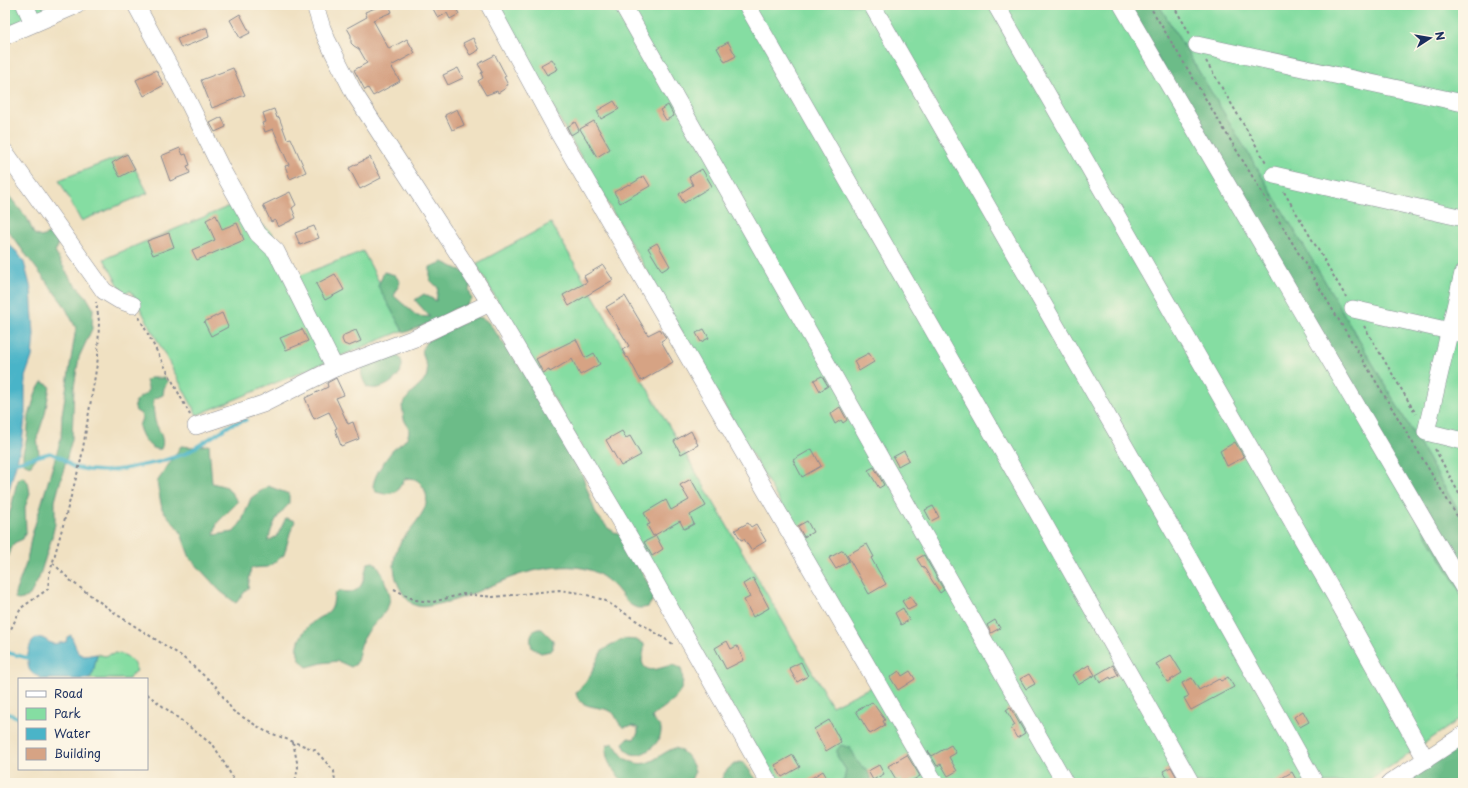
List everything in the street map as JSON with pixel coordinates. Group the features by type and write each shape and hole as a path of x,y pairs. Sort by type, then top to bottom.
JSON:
{"street":[{"path":"25,5 33,23"},
{"path":"5,36 77,5"},
{"path":"136,5 187,99 223,172 258,234 276,251 335,368"},
{"path":"315,5 327,40 354,93 490,303 633,543 769,783"},
{"path":"489,5 558,132 935,783"},
{"path":"623,5 1065,783"},
{"path":"747,5 1034,505 1191,783"},
{"path":"872,5 1183,548 1315,783"},
{"path":"996,5 1334,594 1426,760"},
{"path":"1122,5 1463,587"},
{"path":"1197,45 1463,103"},
{"path":"5,152 104,291 119,300 133,305"},
{"path":"1274,175 1463,218"},
{"path":"1463,273 1456,332 1426,432 1463,441"},
{"path":"196,426 263,404 335,368 415,338 490,303"},
{"path":"1353,309 1456,332"},
{"path":"1390,783 1463,735"}],"path":[{"path":"1149,5 1463,526"},
{"path":"1173,5 1426,432 1463,501"},
{"path":"7,633 11,629 21,608 48,589 52,563 81,460 98,358 99,321 95,298"},
{"path":"133,305 196,426"},
{"path":"52,563 71,581 119,616 180,655 215,685 232,711 265,731 315,750 334,772 335,783"},
{"path":"394,589 415,600 433,602 463,594 493,597 559,590 580,593 604,600 676,646"},
{"path":"148,695 214,746 236,783"},
{"path":"293,742 298,767 295,783"}],"green space":[{"path":"5,5 65,5 5,28"},
{"path":"496,5 1463,5 1463,717 1366,783 941,783 568,134"},
{"path":"1128,5 1159,5 1323,278 1463,519 1463,596 1422,527"},
{"path":"127,154 148,193 81,221 59,180"},
{"path":"5,191 27,218 34,234 41,237 49,234 58,236 58,246 55,252 71,280 86,296 93,308 92,329 79,357 74,387 72,439 55,501 55,524 52,537 39,578 30,595 18,600 15,598 15,593 27,561 31,538 61,439 62,415 76,328 64,305 5,227"},
{"path":"237,203 272,233 296,277 363,251 404,330 197,415 131,291 123,293 104,259"},
{"path":"551,223 832,706 873,686 929,783 776,783 476,264"},
{"path":"443,262 466,273 471,284 469,290 472,300 467,305 454,309 439,319 404,333 378,286 384,272 395,275 400,282 394,296 417,316 430,317 415,300 424,294 436,301 438,288 430,280 430,267"},
{"path":"475,317 487,321 492,327 530,381 574,452 596,514 608,528 621,536 652,590 654,598 648,607 636,608 632,606 612,584 603,577 590,570 576,567 547,568 521,574 463,597 428,606 421,607 414,605 402,593 394,570 396,552 405,536 423,511 426,502 426,493 421,484 412,478 405,479 396,492 385,494 376,492 373,486 374,481 386,459 409,434 409,429 404,419 402,406 411,393 422,384 426,378 427,369 423,353 425,344 429,340"},
{"path":"393,353 400,358 402,364 401,370 397,377 383,386 375,388 367,387 362,376 363,364"},
{"path":"149,378 164,378 168,381 164,388 163,395 154,399 153,401 155,421 163,442 161,449 153,448 144,438 139,426 142,418 141,414 136,411 135,406 137,400 148,391 146,381"},
{"path":"42,382 50,386 45,414 37,438 39,454 30,466 23,463 23,453 27,438 29,416 36,392"},
{"path":"209,445 212,483 227,487 238,502 217,523 214,535 234,532 242,521 251,498 268,486 289,494 289,504 276,521 268,541 277,536 286,518 295,521 284,555 268,567 251,568 248,588 236,603 220,591 190,558 180,531 162,509 157,482 181,446 193,447"},
{"path":"23,477 28,482 30,494 25,507 26,531 23,539 14,543 5,562 5,523 11,509 19,478"},
{"path":"373,562 379,567 382,574 390,597 389,603 384,613 369,630 364,639 356,664 351,667 338,661 307,667 298,655 299,642 302,635 311,624 330,611 333,605 335,593 341,591 351,592 359,588 362,584 368,563"},
{"path":"538,629 542,629 553,640 553,649 550,651 541,653 532,648 532,634"},
{"path":"624,639 636,640 644,644 642,661 647,669 650,670 673,665 681,668 683,678 680,692 676,698 652,717 661,730 660,736 656,743 645,752 638,754 632,754 627,750 623,743 628,738 634,739 638,733 638,728 633,726 623,727 619,724 612,712 586,705 581,702 576,693 590,676 601,652 610,645"},
{"path":"114,653 122,654 131,660 137,671 130,678 90,678 93,673 97,654 105,656"},
{"path":"1463,740 1463,783 1398,783"},
{"path":"613,743 625,758 640,764 652,761 675,748 688,757 695,771 691,780 685,783 625,783 614,771 608,761 606,751 607,745"},
{"path":"841,745 850,748 858,763 867,769 871,779 868,782 840,783 844,780 846,770 837,756 837,750"},
{"path":"740,762 744,763 759,783 721,783 727,770"}],"water":[{"path":"5,241 17,252 24,262 31,289 34,334 32,357 25,377 25,418 22,442 5,505"},
{"path":"71,635 78,653 84,656 97,654 93,673 90,678 40,678 29,670 28,654 30,646 35,639 42,638 55,644 66,642 67,637"}],"building":[{"path":"383,5 389,5 392,12 373,20 389,49 407,39 415,53 391,66 400,81 373,96 368,88 365,90 354,70 367,63 359,49 351,43 351,35 347,28 367,17 365,12"},
{"path":"431,5 463,5 456,8 459,14 450,19 447,13 438,18"},
{"path":"240,14 250,33 240,38 230,20"},
{"path":"207,28 209,37 181,48 177,39"},
{"path":"473,38 479,50 470,55 463,43"},
{"path":"728,42 736,56 725,62 717,48"},
{"path":"495,55 506,76 504,77 508,85 498,93 497,91 486,95 478,81 483,78 481,73 483,72 478,64"},
{"path":"552,59 558,69 547,75 541,65"},
{"path":"233,68 245,95 212,108 201,80"},
{"path":"458,68 463,78 448,85 443,75"},
{"path":"156,70 164,85 144,96 136,80"},
{"path":"614,101 619,109 601,119 597,111"},
{"path":"668,105 674,116 666,120 660,110"},
{"path":"274,109 277,118 279,117 287,139 291,138 306,172 290,179 285,166 289,165 273,129 265,132 262,123 266,122 263,113"},
{"path":"457,109 464,125 452,130 445,115"},
{"path":"222,117 226,127 215,132 210,123"},
{"path":"594,121 610,149 597,157 580,129"},
{"path":"575,122 579,130 571,135 567,127"},
{"path":"180,148 183,155 186,154 190,165 187,166 190,173 170,181 161,156"},
{"path":"127,154 135,169 120,177 112,163"},
{"path":"370,157 381,178 360,189 349,168"},
{"path":"702,169 712,186 684,203 679,194 693,185 689,177"},
{"path":"644,176 650,186 620,203 614,192 629,184 630,185"},
{"path":"290,192 296,205 292,208 296,218 278,227 275,220 271,222 263,205"},
{"path":"216,215 222,229 237,223 244,240 197,260 192,250 215,240 206,220"},
{"path":"314,226 319,238 300,245 295,233"},
{"path":"169,233 174,247 153,255 147,241"},
{"path":"657,243 670,266 662,271 648,248"},
{"path":"603,265 613,280 569,306 563,295 587,282 584,276"},
{"path":"335,274 344,290 325,300 316,284"},
{"path":"625,296 648,335 660,329 666,338 661,341 673,362 641,381 628,357 627,358 622,350 629,346 606,307"},
{"path":"222,313 228,327 211,336 204,322"},
{"path":"302,329 308,341 286,350 280,338"},
{"path":"704,329 709,338 701,342 696,333"},
{"path":"356,330 361,341 349,346 344,344 342,339 344,335"},
{"path":"576,339 585,358 594,353 600,364 580,375 572,359 550,372 549,370 543,373 536,359"},
{"path":"869,353 874,362 859,371 854,361"},
{"path":"822,376 828,386 820,391 814,380"},
{"path":"336,378 344,395 336,398 348,424 353,422 359,439 341,446 335,429 337,428 329,412 314,419 305,398 328,387 327,383"},
{"path":"840,407 847,420 843,423 841,420 835,424 830,414"},
{"path":"622,431 626,438 630,436 641,455 621,466 606,440"},
{"path":"691,431 698,445 681,454 674,441"},
{"path":"1235,442 1244,457 1227,466 1220,451"},
{"path":"812,449 821,466 802,477 793,460"},
{"path":"904,451 909,460 898,466 893,457"},
{"path":"874,467 884,485 879,488 868,470"},
{"path":"691,479 706,506 690,515 694,524 684,529 680,521 653,536 647,525 650,524 644,513 666,500 671,510 689,500 680,485"},
{"path":"933,506 939,517 931,521 925,510"},
{"path":"807,521 813,532 804,537 798,526"},
{"path":"748,523 751,527 756,524 766,541 751,550 744,539 741,540 735,530"},
{"path":"656,536 663,549 652,556 644,542"},
{"path":"867,544 874,557 871,558 886,584 869,594 847,555"},
{"path":"843,550 849,561 836,569 829,558"},
{"path":"924,555 944,590 940,593 917,559"},
{"path":"753,578 769,608 753,617 744,600 750,597 743,584"},
{"path":"910,596 916,606 908,610 902,601"},
{"path":"903,608 909,620 901,625 895,613"},
{"path":"995,620 1000,628 991,633 987,625"},
{"path":"727,641 731,649 737,646 744,660 726,669 715,648"},
{"path":"1171,655 1182,673 1167,682 1156,664"},
{"path":"801,662 808,676 797,682 789,668"},
{"path":"1089,665 1095,675 1078,685 1072,675"},
{"path":"1113,665 1118,675 1111,679 1110,677 1100,683 1096,675"},
{"path":"899,671 902,676 910,671 915,679 898,690 890,677"},
{"path":"1029,674 1035,684 1026,689 1020,679"},
{"path":"1228,677 1234,687 1191,710 1184,698 1189,696 1182,683 1192,678 1199,690 1219,679 1221,681"},
{"path":"872,702 885,720 883,721 885,725 870,734 856,711"},
{"path":"1010,707 1025,733 1017,738 1011,728 1015,725 1006,710"},
{"path":"1303,711 1309,722 1300,727 1294,717"},
{"path":"829,720 841,742 826,751 814,729"},
{"path":"951,745 956,753 949,757 957,771 948,776 941,764 937,766 928,751 932,756"},
{"path":"793,755 800,767 782,777 775,765"},
{"path":"907,755 920,776 908,783 902,783 900,779 897,781 888,766"},
{"path":"879,765 884,774 873,780 868,771"},
{"path":"1171,767 1180,783 1170,783 1163,771"},
{"path":"823,771 830,783 803,783"},
{"path":"1292,772 1298,783 1273,783"}],"waterway":[{"path":"17,462 50,453 62,458 73,467 105,471 123,469 159,462 187,453 232,424 246,420"},
{"path":"5,652 28,658"},
{"path":"5,712 18,718"}]}
